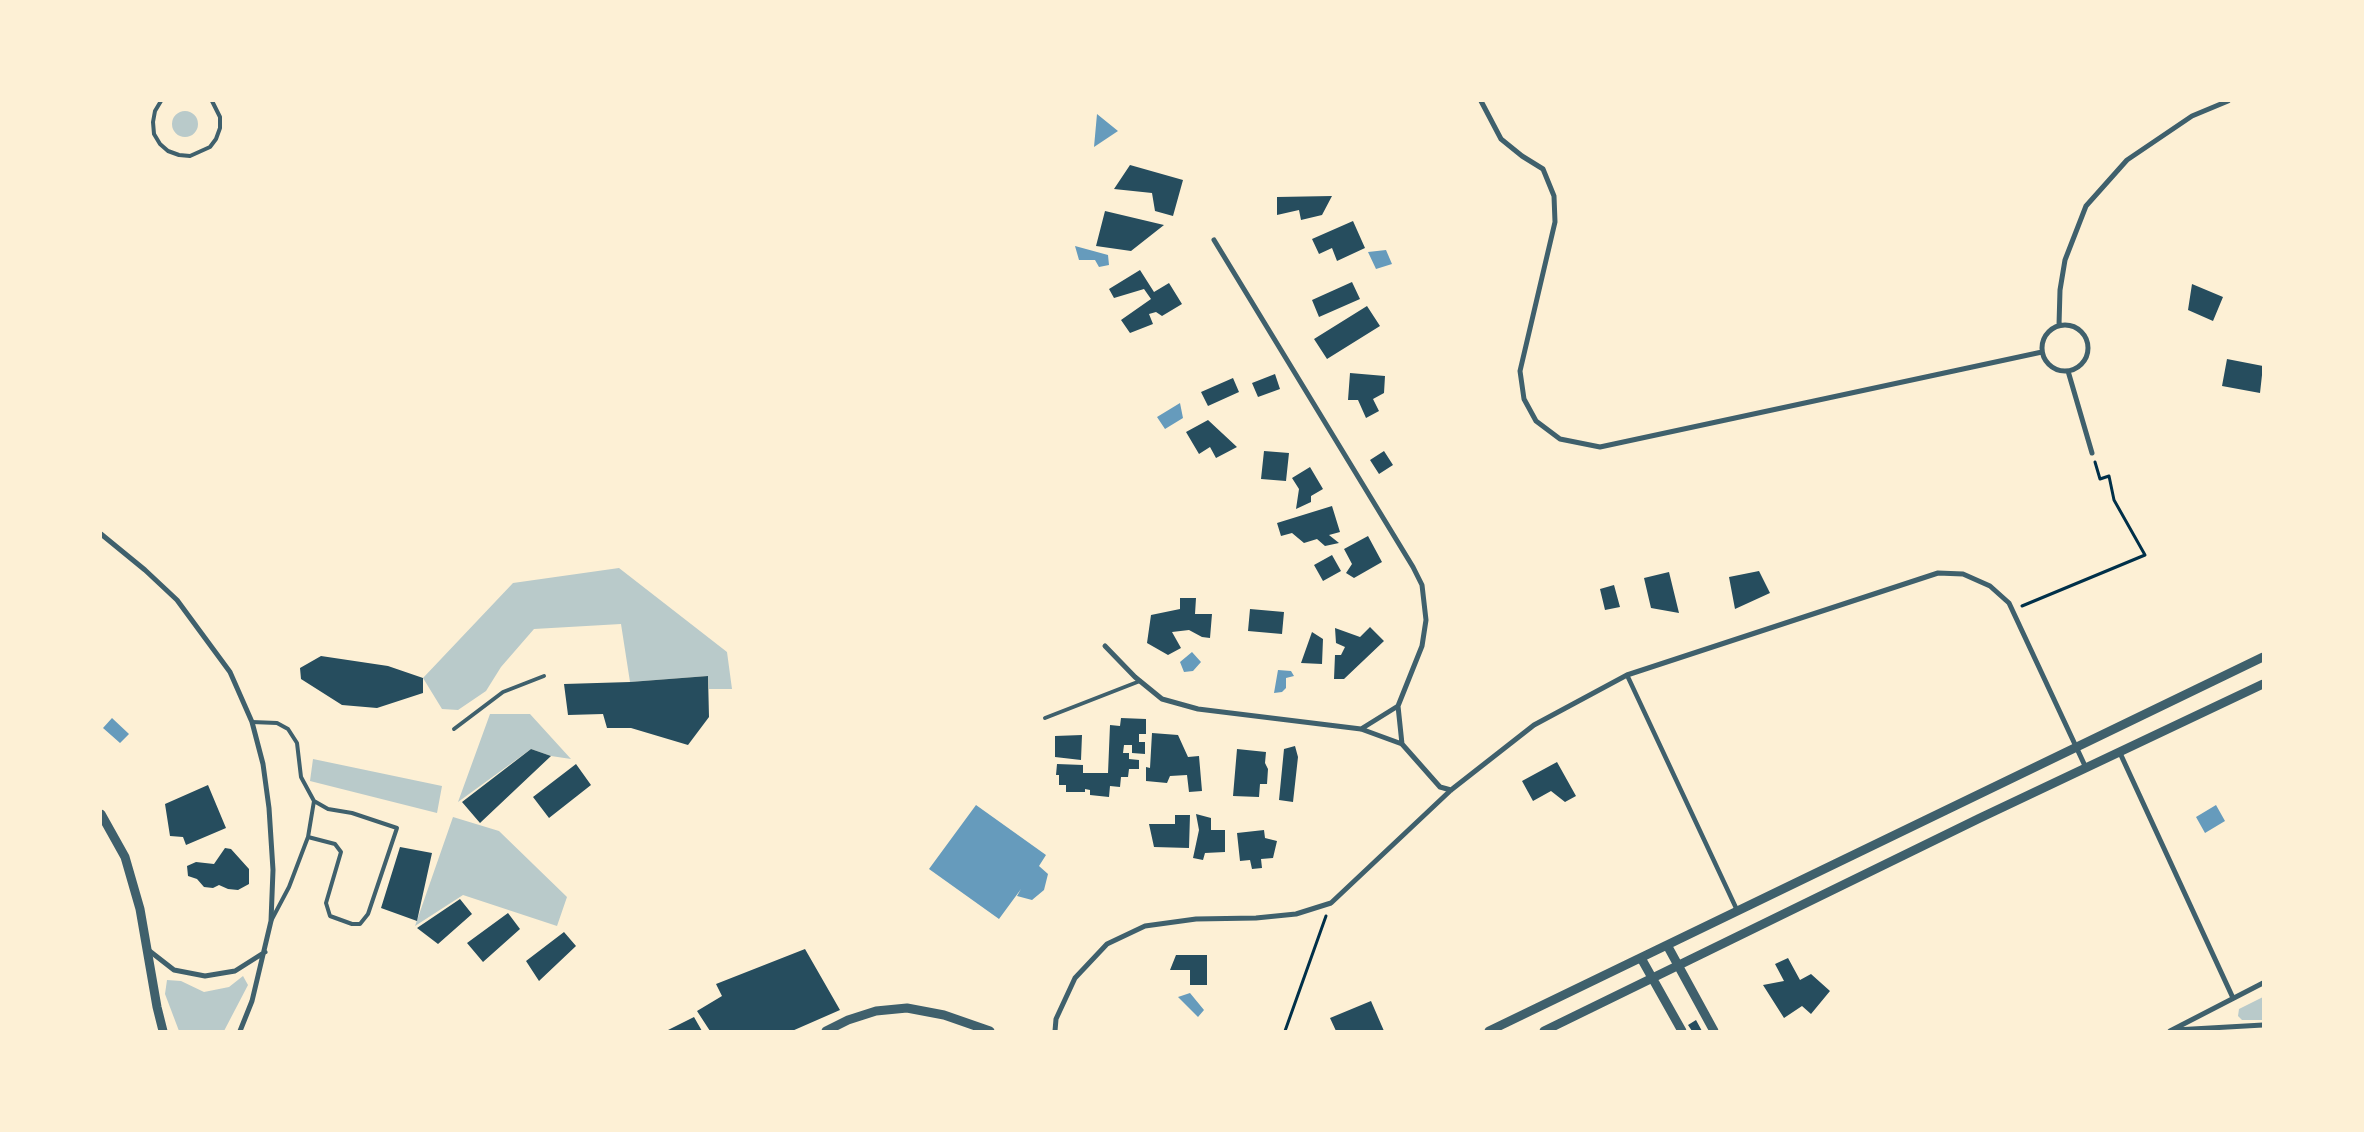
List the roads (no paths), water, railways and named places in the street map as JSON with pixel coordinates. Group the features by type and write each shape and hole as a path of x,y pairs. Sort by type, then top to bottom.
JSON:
{"street":[{"path":"1481,101 1487,109 1501,139 1522,156 1543,169 1554,196 1555,222 1520,371 1524,399 1536,420 1560,440 1600,446 2042,352"},
{"path":"2059,325 2060,290 2065,260 2086,206 2127,160 2192,116 2228,101"},
{"path":"1214,240 1413,567 1422,585 1426,620 1422,646 1398,706 1402,744"},
{"path":"2059,325 2074,326 2085,336 2088,344 2086,358 2075,369 2068,371 2061,371 2048,365 2042,352 2042,343 2045,335 2059,325"},
{"path":"2068,371 2092,453"},
{"path":"101,534 145,570 177,600 230,672 252,722 263,764 269,808 273,870 271,921 265,952 252,1001 240,1031"},
{"path":"1055,1031 1056,1019 1074,978 1107,944 1145,926 1196,919 1256,918 1296,914 1331,903 1451,790 1534,725 1627,675 1938,573 1964,574 1990,586 2009,603 2086,768"},
{"path":"1105,646 1140,681 1162,699 1198,709 1361,729 1402,744 1440,787 1451,790"},
{"path":"1489,1031 2263,657"},
{"path":"1627,675 1737,910"},
{"path":"1544,1031 2263,684"},
{"path":"1361,729 1398,706"},
{"path":"2120,753 2233,998"},
{"path":"101,814 125,857 140,909 163,1031"},
{"path":"1667,945 1714,1031"},
{"path":"147,949 174,970 205,976 235,971 265,952"},
{"path":"1640,958 1682,1031"},
{"path":"2171,1030 2263,983"},
{"path":"826,1031 848,1020 876,1011 907,1008 944,1016 990,1031"},
{"path":"2171,1030 2263,1025"}],"lane":[{"path":"160,101 155,111 153,122 154,134 160,144 173,153 190,156 210,147 216,138 220,128 220,117 212,101"},
{"path":"454,729 503,692 544,676"},
{"path":"1045,718 1140,681"},
{"path":"252,722 277,724 288,729 297,743 301,777 314,801 328,809 352,812 397,828 368,914 360,924 352,924 330,916 326,903 341,852 335,844 308,837"},
{"path":"271,921 289,887 308,837 314,801"}],"water":[{"path":"1097,114 1118,131 1094,147"},
{"path":"1075,246 1108,255 1109,265 1099,267 1095,260 1079,260"},
{"path":"1386,250 1392,264 1376,269 1368,252"},
{"path":"1180,403 1183,418 1165,429 1157,417"},
{"path":"1192,652 1201,662 1193,671 1184,672 1180,662"},
{"path":"1278,670 1291,671 1294,676 1286,678 1286,688 1282,692 1274,693"},
{"path":"112,718 129,734 120,743 103,728"},
{"path":"976,805 1046,855 1039,866 1048,874 1044,890 1032,900 1017,896 1021,889 999,919 929,869"},
{"path":"2216,805 2225,821 2205,833 2196,817"},
{"path":"1190,993 1204,1010 1198,1017 1178,997"}]}
